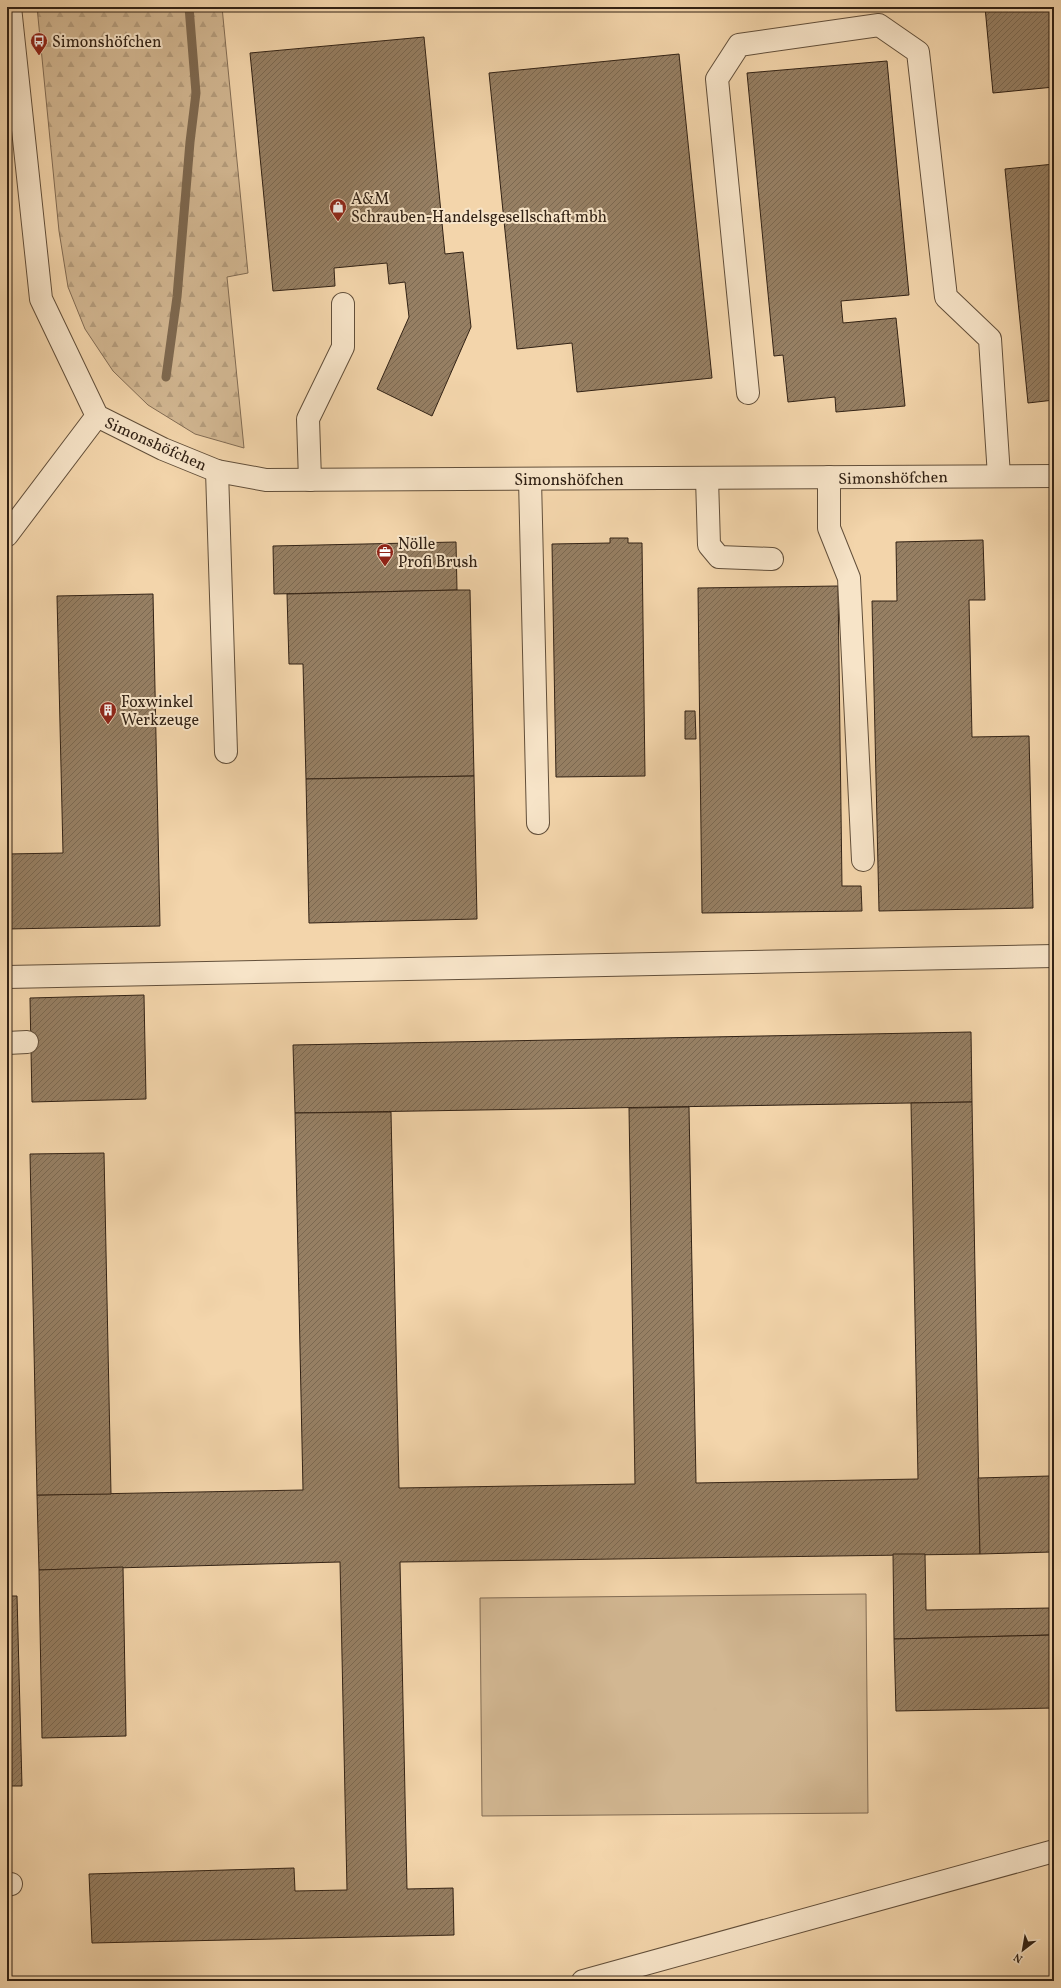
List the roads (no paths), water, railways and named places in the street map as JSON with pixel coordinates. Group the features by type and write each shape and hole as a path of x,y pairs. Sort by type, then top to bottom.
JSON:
{"street":[{"name":"Simonshöfchen","path":"10,7 40,299 97,416 163,449 217,470 266,480 1054,476"},
{"path":"748,393 717,79 739,45 879,25 918,52 946,296 990,339 999,476"},
{"path":"310,480 308,419 343,347 343,304"},
{"name":"Simonshöfchen","path":"7,535 97,416"},
{"path":"217,470 226,752"},
{"path":"829,477 829,528 849,578 863,860"},
{"path":"707,478 709,545 719,557 772,559"},
{"path":"530,479 538,823"},
{"path":"7,977 1054,956"},
{"path":"583,1981 1054,1851"}],"waterway":[{"path":"166,377 177,297 190,142 196,93 189,7"}],"place":[{"name":"Simonshöfchen","path":"39,56"},
{"name":"A&M Schrauben-Handelsgesellschaft mbh","path":"338,222"},
{"name":"Nölle Profi Brush","path":"385,567"},
{"name":"Foxwinkel Werkzeuge","path":"108,725"}]}
